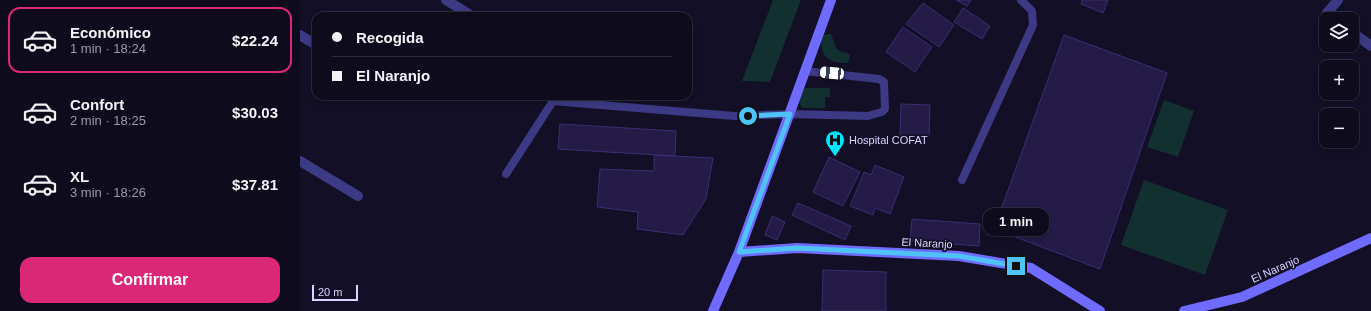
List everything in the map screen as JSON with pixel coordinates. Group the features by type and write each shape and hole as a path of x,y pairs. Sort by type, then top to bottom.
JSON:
{"street":[{"path":"446,0 466,12"},
{"path":"713,311 739,252 831,0"},
{"path":"1328,12 1338,0"},
{"path":"300,34 312,42"},
{"path":"1359,37 1371,46"},
{"path":"300,161 358,196"},
{"name":"El Naranjo","path":"1184,311 1242,297 1371,238"},
{"name":"El Naranjo","path":"739,252 797,248 951,256 1031,268 1100,311"}],"lane":[{"path":"962,180 1033,25 1032,11 1021,0"},
{"path":"506,174 553,101 734,116 790,114 868,116 882,112 886,105 884,82 879,79 805,71"}],"green space":[{"path":"773,0 801,0 770,82 742,81"},
{"path":"831,34 836,48 842,52 850,54 848,63 835,62 826,57 822,48 821,35"},
{"path":"805,88 830,88 830,97 825,97 825,108 802,108 798,100 800,93"},
{"path":"1164,100 1194,111 1178,157 1147,147"},
{"path":"1144,180 1228,210 1205,275 1121,245"}],"building":[{"path":"956,0 971,0 967,6"},
{"path":"1082,0 1108,0 1103,13 1081,4"},
{"path":"923,3 954,25 939,47 906,24"},
{"path":"963,8 990,26 982,39 954,22"},
{"path":"903,27 932,47 915,72 886,52"},
{"path":"1064,35 1167,73 1100,269 994,229"},
{"path":"901,104 930,105 929,137 900,136"},
{"path":"560,124 676,131 675,156 558,149"},
{"path":"654,155 713,158 706,199 683,235 637,229 638,212 597,207 600,169 654,171"},
{"path":"829,157 860,172 843,206 813,192"},
{"path":"875,165 904,177 890,214 875,208 873,215 850,206 864,172 871,175"},
{"path":"798,203 851,226 845,240 792,215"},
{"path":"772,216 785,222 777,240 765,235"},
{"path":"912,219 980,224 979,246 910,241"},
{"path":"823,270 886,272 886,311 822,311"}],"place":[{"name":"Hospital COFAT","path":"835,157"}],"route":[{"path":"748,116 790,114 739,252 797,248 959,256 1016,266"}]}
